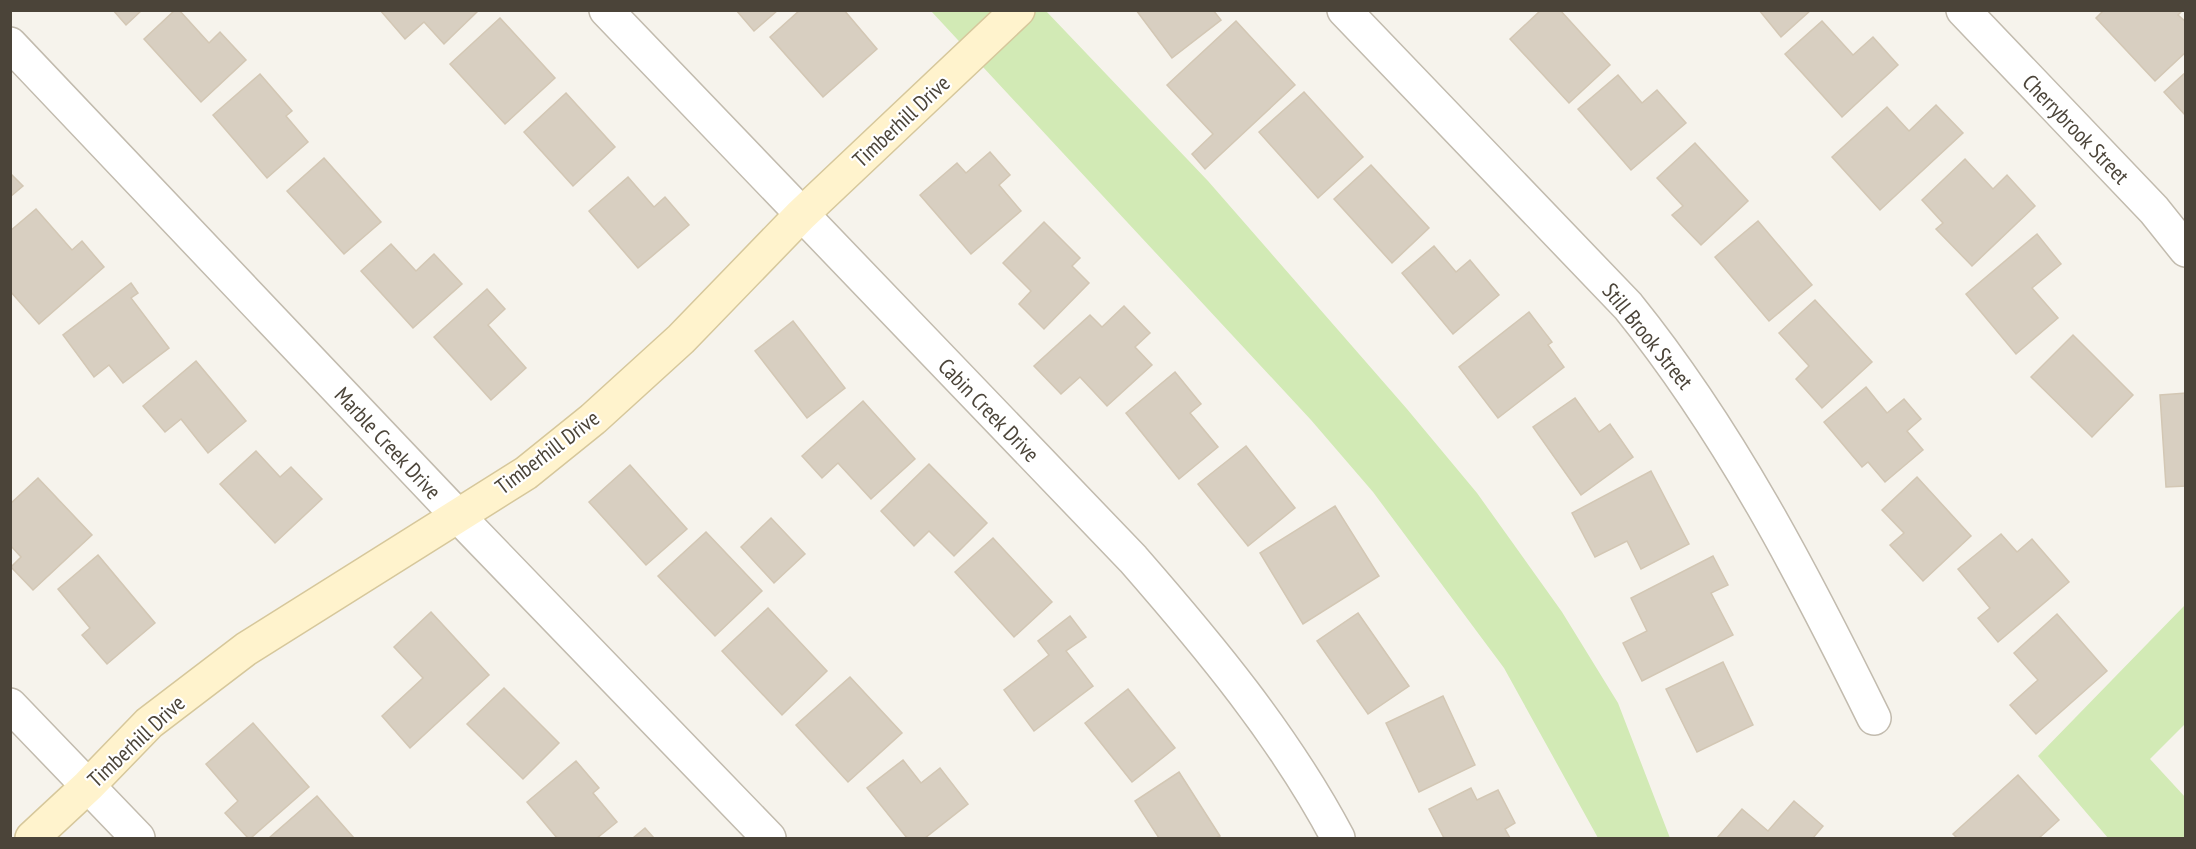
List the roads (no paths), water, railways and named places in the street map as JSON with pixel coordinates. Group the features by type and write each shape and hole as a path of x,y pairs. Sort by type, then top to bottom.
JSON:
{"street":[{"name":"Cabin Creek Drive","path":"606,10 1133,559 1203,640 1283,747 1322,808 1338,838"},
{"name":"Timberhill Drive","path":"32,838 88,786 149,723 246,649 526,473 593,419 681,339 801,215 1018,10"},
{"name":"Still Brook Street","path":"1344,10 1628,306 1662,347 1715,424 1733,455 1816,601 1875,718"},
{"name":"Cherrybrook Street","path":"1963,10 2154,210 2186,250"},
{"name":"Marble Creek Drive","path":"10,44 457,515 768,838"},
{"path":"10,705 138,838"}]}
